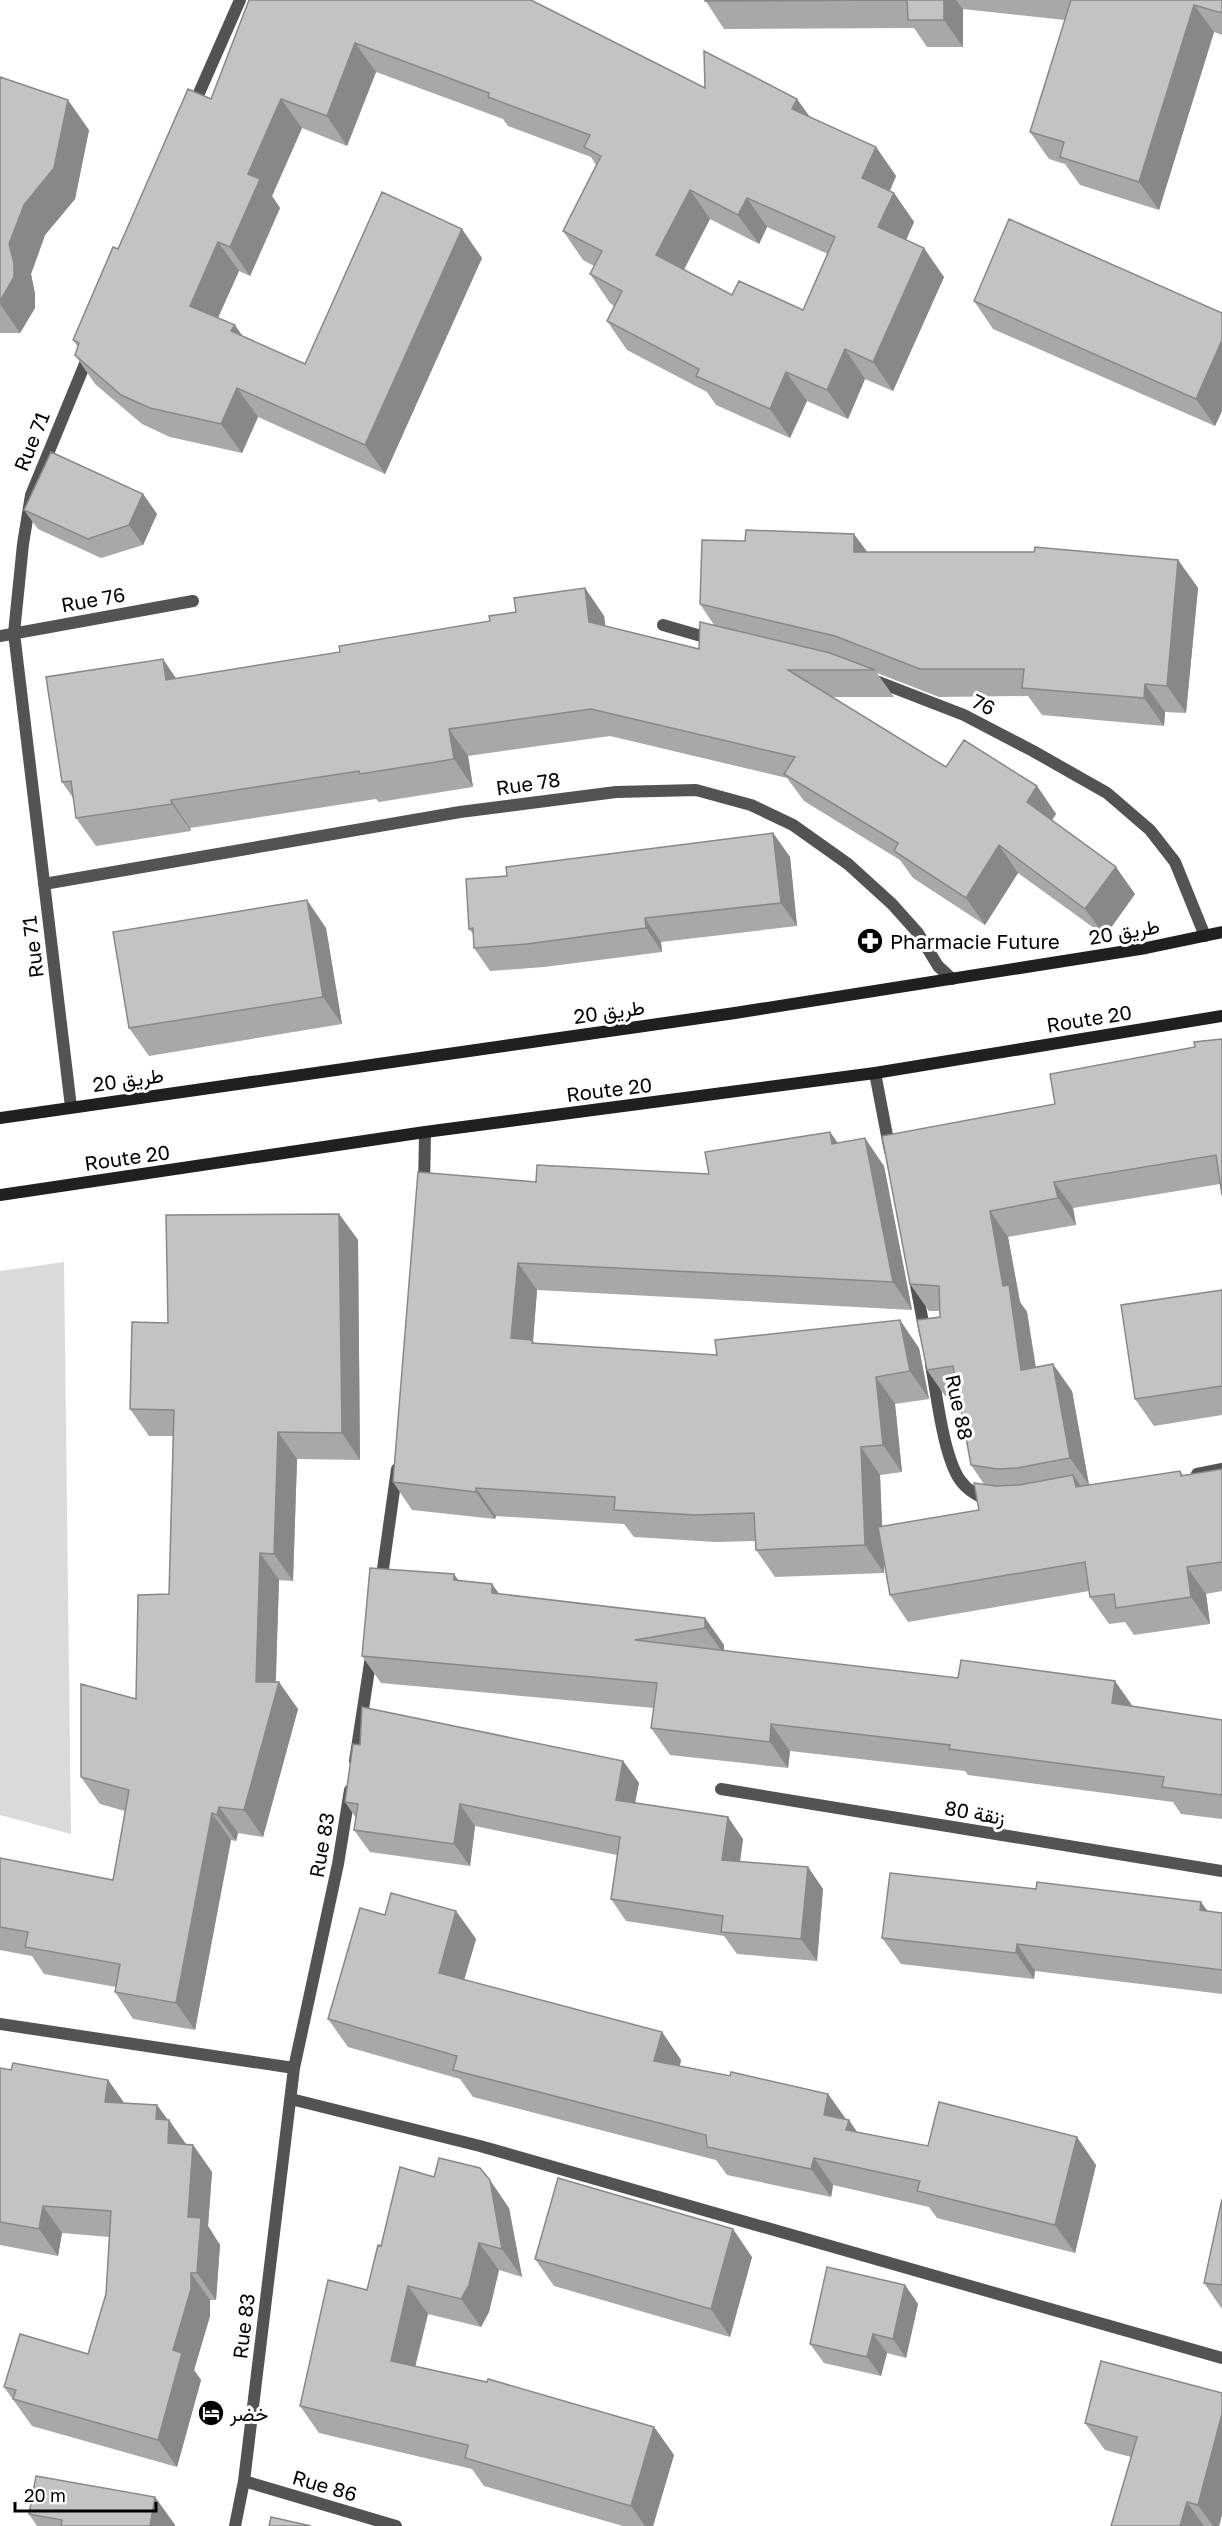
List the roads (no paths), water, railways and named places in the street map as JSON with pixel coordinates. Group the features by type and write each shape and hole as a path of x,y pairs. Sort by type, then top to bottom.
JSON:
{"main road":[{"name":"طريق 20","path":"0,1118 723,1015 1146,948 1222,933"},
{"name":"Route 20","path":"0,1195 425,1132 875,1073 1222,1016"}],"street":[{"path":"186,123 240,0"},
{"name":"Rue 71","path":"71,1107 14,633 23,544 31,495 94,343"},
{"name":"Rue 76","path":"0,636 193,601"},
{"path":"663,625 728,643"},
{"name":"76","path":"862,676 964,715 1107,793 1150,830 1175,862 1205,936"},
{"name":"Rue 78","path":"44,884 460,812 616,792 696,790 751,805 793,825 848,864 892,904 918,933 938,966 952,979"},
{"path":"875,1073 893,1166"},
{"path":"424,1203 425,1132"},
{"name":"Rue 88","path":"913,1271 944,1434 952,1464 960,1479 974,1494 1001,1503"},
{"path":"380,1591 398,1461"},
{"path":"1182,1477 1222,1469"},
{"name":"Rue 83","path":"235,2526 244,2481 294,2068 338,1864 374,1635"},
{"name":"زنقة 80","path":"721,1789 1222,1871"},
{"path":"0,2024 294,2068"},
{"path":"291,2099 480,2146 1222,2358"},
{"name":"Rue 86","path":"244,2481 396,2526"}],"place":[{"name":"Pharmacie Future","path":"870,941"},
{"name":"خضر","path":"211,2413"}]}
